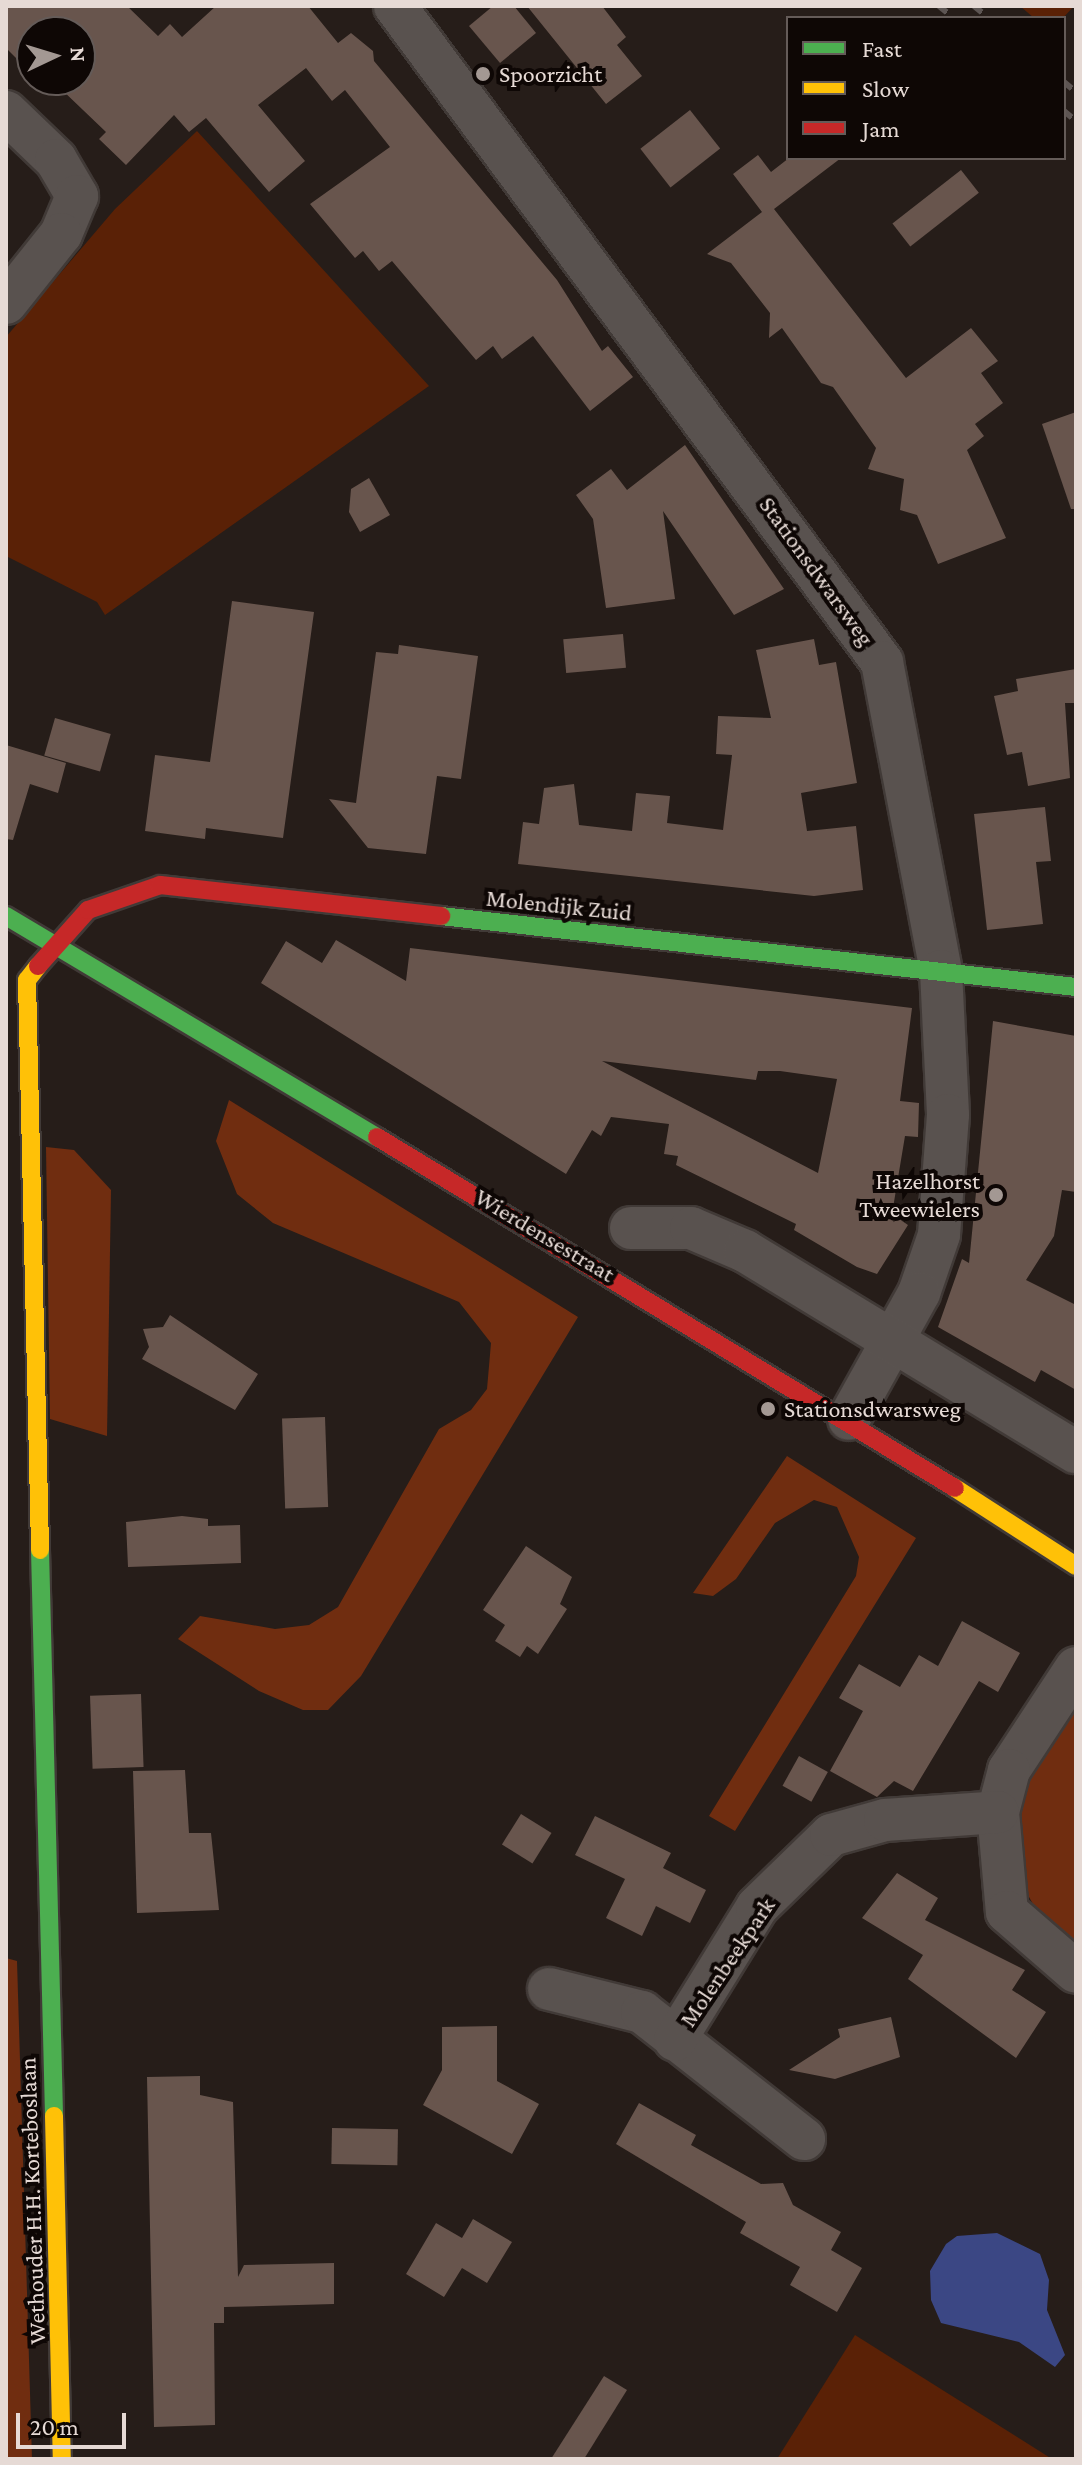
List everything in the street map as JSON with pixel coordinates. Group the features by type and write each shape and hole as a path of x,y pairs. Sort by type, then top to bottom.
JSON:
{"street":[{"name":"Stationsdwarsweg","path":"395,6 882,662 941,971 948,1115 939,1235 891,1346 849,1419"},
{"path":"6,112 56,160 77,196 61,234 6,303"},
{"name":"Molendijk Zuid","path":"56,944 88,910 160,885 1076,987"},
{"name":"Wierdensestraat","path":"6,916 849,1419 1076,1566"},
{"name":"Wethouder H.H. Korteboslaan","path":"56,944 17,977 62,2459"},
{"name":"Wierdensestraat","path":"631,1228 691,1228 714,1237 891,1346 1076,1452"},
{"path":"1076,1668 1009,1770 998,1812 1007,1912 1076,1972"},
{"name":"Molenbeekpark","path":"675,2040 757,1907 831,1835 885,1820 998,1812"},
{"name":"Molenbeekpark","path":"549,1989 642,2012 804,2139"}],"shaded area":[{"path":"1020,6 1074,6 1065,16 1032,16"},
{"path":"197,131 429,386 105,615 97,602 6,556 6,337 115,209"},
{"path":"229,1100 578,1317 361,1676 328,1710 303,1710 259,1691 178,1639 200,1616 275,1629 309,1625 338,1607 439,1429 471,1410 487,1389 491,1343 459,1302 273,1223 237,1194 216,1141"},
{"path":"46,1147 74,1150 111,1190 107,1436 50,1419"},
{"path":"787,1456 916,1538 735,1831 709,1816 856,1576 859,1557 837,1507 814,1500 775,1523 736,1579 713,1596 693,1593"},
{"path":"1076,1705 1076,1942 1034,1906 1023,1886 1018,1799"},
{"path":"6,1958 17,1961 32,2459 6,2459"},
{"path":"855,2335 1052,2459 777,2459"}],"water":[{"path":"997,2233 1040,2254 1049,2280 1047,2310 1065,2355 1055,2367 1019,2342 941,2323 931,2300 930,2271 946,2244 957,2236"}],"building":[{"path":"6,6 127,6 158,36 170,24 182,37 216,6 308,6 338,43 351,33 373,51 374,61 557,280 602,351 608,346 633,377 590,411 533,336 502,359 493,346 476,360 392,261 379,271 363,251 355,258 310,204 390,147 345,90 332,101 306,68 258,105 305,161 269,192 206,118 189,132 174,115 126,165 99,139 106,132 68,96 96,96 96,16 16,16 16,58 6,48"},
{"path":"493,6 514,6 536,33 500,63 469,26"},
{"path":"527,6 602,6 626,37 617,45 642,76 606,104"},
{"path":"690,110 720,149 671,187 640,149"},
{"path":"758,155 771,172 786,160 838,160 774,209 906,378 971,328 998,361 981,373 1003,403 975,424 984,436 967,450 1006,538 938,564 917,515 900,510 904,479 868,469 876,448 833,387 821,383 782,328 769,338 770,313 731,263 707,254 762,212 733,174"},
{"path":"961,170 979,193 910,246 892,224"},
{"path":"1076,412 1076,509 1071,509 1042,424"},
{"path":"685,445 784,589 734,615 663,511 675,599 606,608 593,519 576,495 611,469 627,490"},
{"path":"369,478 390,515 360,532 349,512 351,489"},
{"path":"232,601 314,612 283,838 206,828 205,839 145,831 155,755 210,762"},
{"path":"623,634 626,668 566,673 563,639"},
{"path":"814,639 819,665 836,662 857,783 801,793 807,831 856,826 863,890 814,896 518,864 523,822 539,824 544,788 574,784 579,825 632,831 636,793 670,796 667,823 723,830 732,755 716,754 718,716 771,718 756,650"},
{"path":"399,645 478,656 461,779 437,776 426,854 368,848 329,799 356,803 376,652 398,654"},
{"path":"1076,669 1076,703 1065,703 1070,778 1028,786 1022,752 1007,755 994,696 1018,691 1016,679"},
{"path":"55,718 111,734 100,771 44,755"},
{"path":"6,745 66,763 58,793 30,784 13,840 6,839"},
{"path":"1045,807 1051,861 1036,862 1043,924 987,930 974,814"},
{"path":"336,940 406,981 410,948 912,1008 900,1101 919,1103 918,1137 905,1136 892,1214 908,1225 877,1274 857,1267 794,1230 796,1224 676,1165 678,1156 664,1154 669,1124 611,1117 601,1136 592,1130 566,1174 261,983 286,941 322,963","holes":["602,1061 756,1080 758,1071 837,1079 818,1173"]},
{"path":"993,1021 1076,1036 1076,1192 1062,1190 1054,1236 1026,1280 1076,1305 1076,1390 1041,1370 1035,1382 938,1327 962,1259 969,1263"},
{"path":"170,1315 258,1374 235,1410 142,1359 149,1347 143,1329 163,1327"},
{"path":"325,1417 328,1507 285,1508 282,1419"},
{"path":"182,1516 208,1519 208,1526 240,1525 241,1563 128,1567 126,1522"},
{"path":"526,1546 572,1577 560,1604 567,1609 538,1654 527,1646 520,1657 495,1641 505,1625 483,1610"},
{"path":"962,1621 1020,1653 998,1692 979,1681 913,1791 894,1781 877,1797 830,1771 863,1711 839,1698 859,1664 900,1687 919,1655 938,1666"},
{"path":"141,1694 144,1767 93,1769 90,1696"},
{"path":"799,1756 828,1772 811,1802 783,1786"},
{"path":"185,1770 189,1833 211,1833 219,1910 137,1913 133,1771"},
{"path":"521,1814 552,1833 532,1864 502,1845"},
{"path":"595,1816 671,1853 663,1868 706,1890 690,1923 656,1906 642,1936 606,1918 625,1879 575,1855"},
{"path":"897,1873 938,1898 925,1920 1025,1970 1012,1990 1046,2012 1016,2058 908,1979 923,1955 862,1918"},
{"path":"891,2017 900,2057 835,2079 789,2070 840,2037 838,2029"},
{"path":"497,2026 497,2081 539,2104 512,2154 423,2105 442,2070 442,2027"},
{"path":"200,2076 200,2095 233,2102 238,2277 244,2265 334,2263 334,2304 224,2307 224,2323 214,2323 215,2425 154,2427 147,2077"},
{"path":"639,2103 696,2135 691,2145 761,2184 783,2183 793,2205 841,2232 831,2250 862,2268 837,2312 790,2285 800,2267 740,2233 746,2222 616,2144"},
{"path":"332,2128 398,2129 397,2165 331,2164"},
{"path":"473,2219 512,2242 487,2283 462,2268 444,2297 406,2274 436,2223 462,2238"},
{"path":"604,2376 627,2390 584,2459 551,2459"}],"railway":[{"path":"939,6 952,16"},
{"path":"974,6 986,16"},
{"path":"1066,84 1076,92"},
{"path":"1066,113 1076,121"}],"traffic: fast":[{"path":"6,916 377,1137"},
{"path":"441,916 1076,987"},
{"path":"40,1550 54,2116"}],"traffic: slow":[{"path":"38,966 27,980 40,1550"},
{"path":"955,1488 1076,1566"},
{"path":"54,2116 62,2459"}],"traffic: jam":[{"path":"38,966 88,910 160,885 441,916"},
{"path":"377,1137 955,1488"}],"place":[{"name":"Spoorzicht","path":"483,74"},
{"name":"Hazelhorst Tweewielers","path":"996,1195"},
{"name":"Stationsdwarsweg","path":"768,1409"}]}
